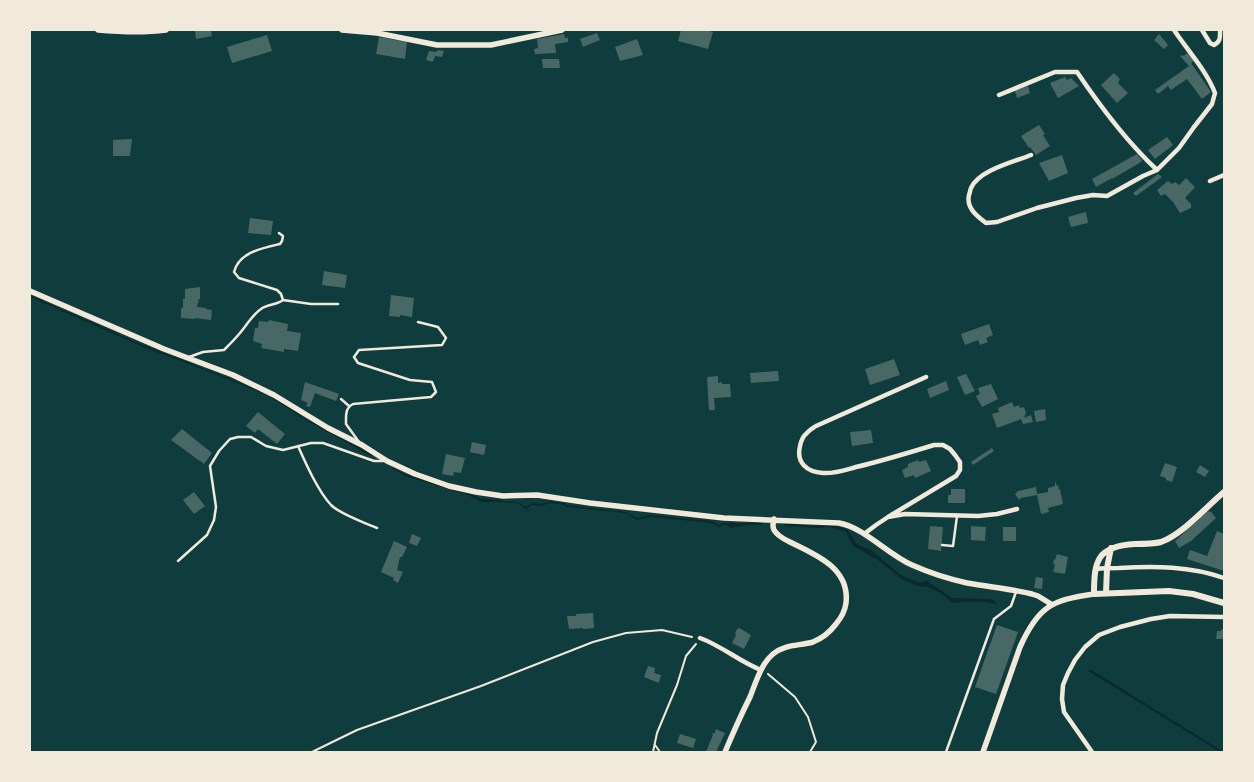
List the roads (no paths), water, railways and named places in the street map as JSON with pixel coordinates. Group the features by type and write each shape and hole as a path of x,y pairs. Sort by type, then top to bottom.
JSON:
{"main road":[{"path":"1224,492 1188,524 1161,542 1120,545 1104,552 1099,559 1094,577 1094,594 1169,591 1193,594 1224,603"},
{"path":"1106,593 1112,548"}],"street":[{"path":"98,30 125,32 166,30"},
{"path":"342,30 377,33 437,45 491,45 562,30"},
{"path":"1031,155 981,176 971,187 968,200 971,208 986,223 998,222 1037,208 1076,198 1107,196 1157,170 1179,148 1212,104 1215,93 1204,70 1174,30"},
{"path":"1202,30 1210,43 1214,44 1218,42 1220,30"},
{"path":"999,95 1055,72 1076,72 1130,142 1157,170"},
{"path":"1210,181 1224,175"},
{"path":"30,291 187,358 233,375 274,395 387,461 415,474 449,486 503,496 538,495 590,503 773,523 847,524 898,558 912,565 968,583 1032,594 1052,604"},
{"path":"864,534 888,517 956,476 960,470 960,462 950,449 943,445 934,445 834,473 812,472 800,462 800,445 806,433 816,426 926,377"},
{"path":"888,517 906,514 978,516 1017,509"},
{"path":"725,752 766,661 781,649 791,645 812,642 825,636 839,620 846,604 846,595 841,577 833,567 823,558 782,538 774,531 773,523"},
{"path":"1096,569 1150,566 1180,568 1224,578"},
{"path":"983,752 1027,632 1042,612 1052,604 1068,598 1094,594"},
{"path":"1092,752 1064,712 1062,698 1062,685 1075,660 1085,647 1099,635 1151,619 1170,616 1224,617"},
{"path":"700,638 762,670"}],"lane":[{"path":"279,233 283,236 280,244 254,251 240,260 234,272 239,278 277,290 283,300"},
{"path":"187,358 203,352 224,350 262,308 280,303 283,300 311,304 338,304"},
{"path":"362,445 346,424 346,411 349,406 353,404 431,397 436,392 432,382 410,380 358,363 354,357 359,350 442,344 446,338 438,327 418,322"},
{"path":"341,399 349,406"},
{"path":"178,561 207,535 214,520 216,507 210,466 218,451 230,439 251,437 266,446 283,450 311,443 324,443 374,461 387,461"},
{"path":"298,446 321,490 332,506 378,528"},
{"path":"942,545 954,546 957,516"},
{"path":"946,752 994,619 1011,606 1016,591"}],"water":[{"path":"30,295 136,342 266,393 289,406 304,418 375,456 371,456 304,419 269,396 143,347 30,297"},
{"path":"393,467 405,474 469,493 482,499 513,501 526,507 531,503 542,504 549,501 565,503 566,505 626,512 637,518 651,515 712,521 719,525 728,522 760,522 762,525 731,528 725,524 719,527 711,523 650,517 637,520 626,513 566,507 549,503 542,506 531,505 526,510 521,505 513,502 508,503 481,502 468,495 405,476"},
{"path":"791,524 830,525 847,529 857,544 871,550 901,575 919,583 927,581 952,598 991,599 997,603 952,603 941,593 925,586 919,587 900,578 878,560 853,546 846,532 830,527 791,526"},
{"path":"1090,669 1224,752 1220,752 1088,671"}],"waterway":[{"path":"786,525 795,525"}]}
